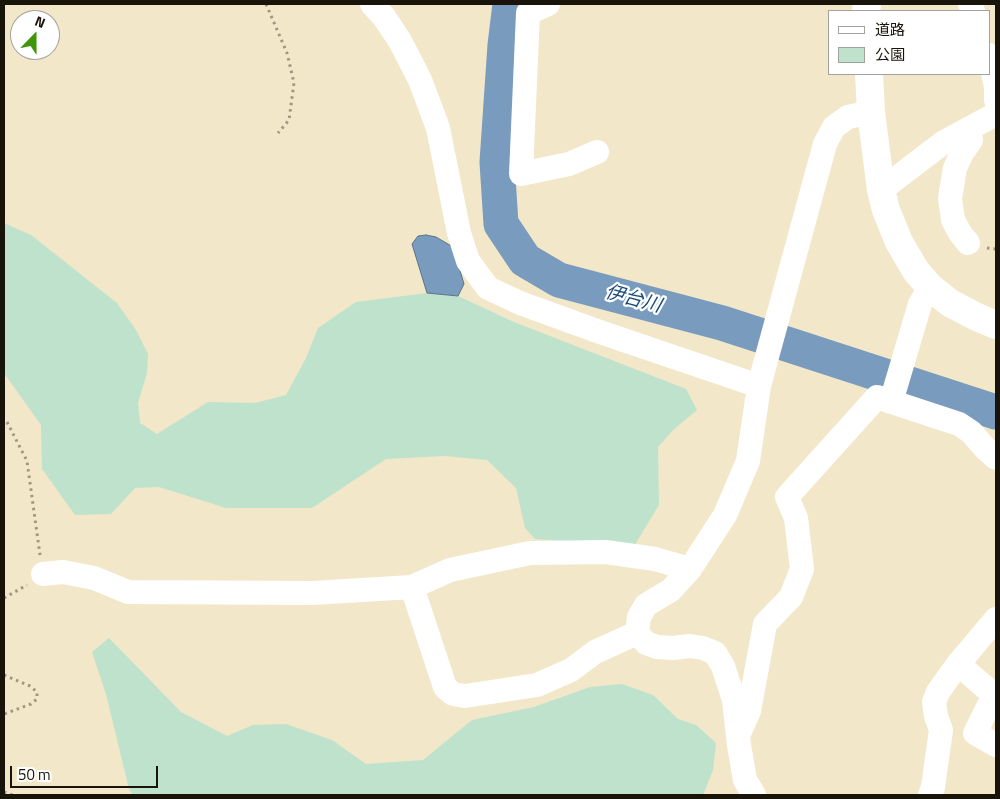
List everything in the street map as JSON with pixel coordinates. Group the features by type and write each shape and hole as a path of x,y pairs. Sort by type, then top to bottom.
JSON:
{"main road":[{"path":"869,75 871,112 881,190 886,210 899,242 916,271 930,287 950,302 977,318 996,325"}],"street":[{"path":"372,4 384,17 400,41 420,80 438,128 459,233 468,261 488,288 529,306 600,332 759,386"},
{"path":"548,4 528,13 521,174 569,164 597,152"},
{"path":"990,60 996,88 996,100"},
{"path":"754,795 745,780 734,700 723,666 715,653 703,648 690,646 657,647 646,643 637,633 639,617 646,605 671,590 690,569 725,515 748,461 759,386 825,144 834,127 848,117 871,112"},
{"path":"881,190 944,142 996,114"},
{"path":"968,243 953,220 950,198 955,168 962,152 971,140 970,128"},
{"path":"892,399 920,304 930,287"},
{"path":"738,736 749,711 765,624 792,597 802,569 796,518 787,497 877,397 892,399 959,424 972,432 996,458"},
{"path":"43,574 63,572 94,578 128,592 312,593 412,587 450,570 530,553 606,552 655,559 690,569"},
{"path":"412,587 445,687 453,694 465,696 537,685 571,670 594,652 637,633"},
{"path":"930,795 933,787 941,730 934,702 938,692 958,664 996,619"},
{"path":"958,664 994,695 975,733 996,745"}],"path":[{"path":"266,4 287,53 294,83 289,120 278,133"},
{"path":"7,422 27,461 43,574"},
{"path":"4,675 30,686 37,692 37,699 31,704 4,714"},
{"path":"4,792 13,795"}],"green space":[{"path":"4,223 31,235 117,303 136,330 148,354 147,373 138,403 140,423 157,434 208,402 255,403 286,395 306,358 318,328 356,302 427,293 458,296 514,322 686,389 697,410 673,430 658,447 659,505 634,546 535,539 525,528 516,488 487,460 445,456 386,459 312,508 226,508 159,487 135,488 111,514 75,515 42,469 41,425 4,373"},
{"path":"109,638 181,712 227,736 253,725 286,724 332,740 366,764 423,760 472,720 534,707 590,687 622,684 653,695 678,719 696,725 716,743 713,770 703,795 133,795 129,789 106,694 92,652"}],"water":[{"path":"418,236 436,237 453,247 464,284 458,296 427,293 412,244"}],"waterway":[{"name":"伊台川","path":"510,4 505,45 497,162 501,224 525,260 559,280 722,323 996,412"}]}
